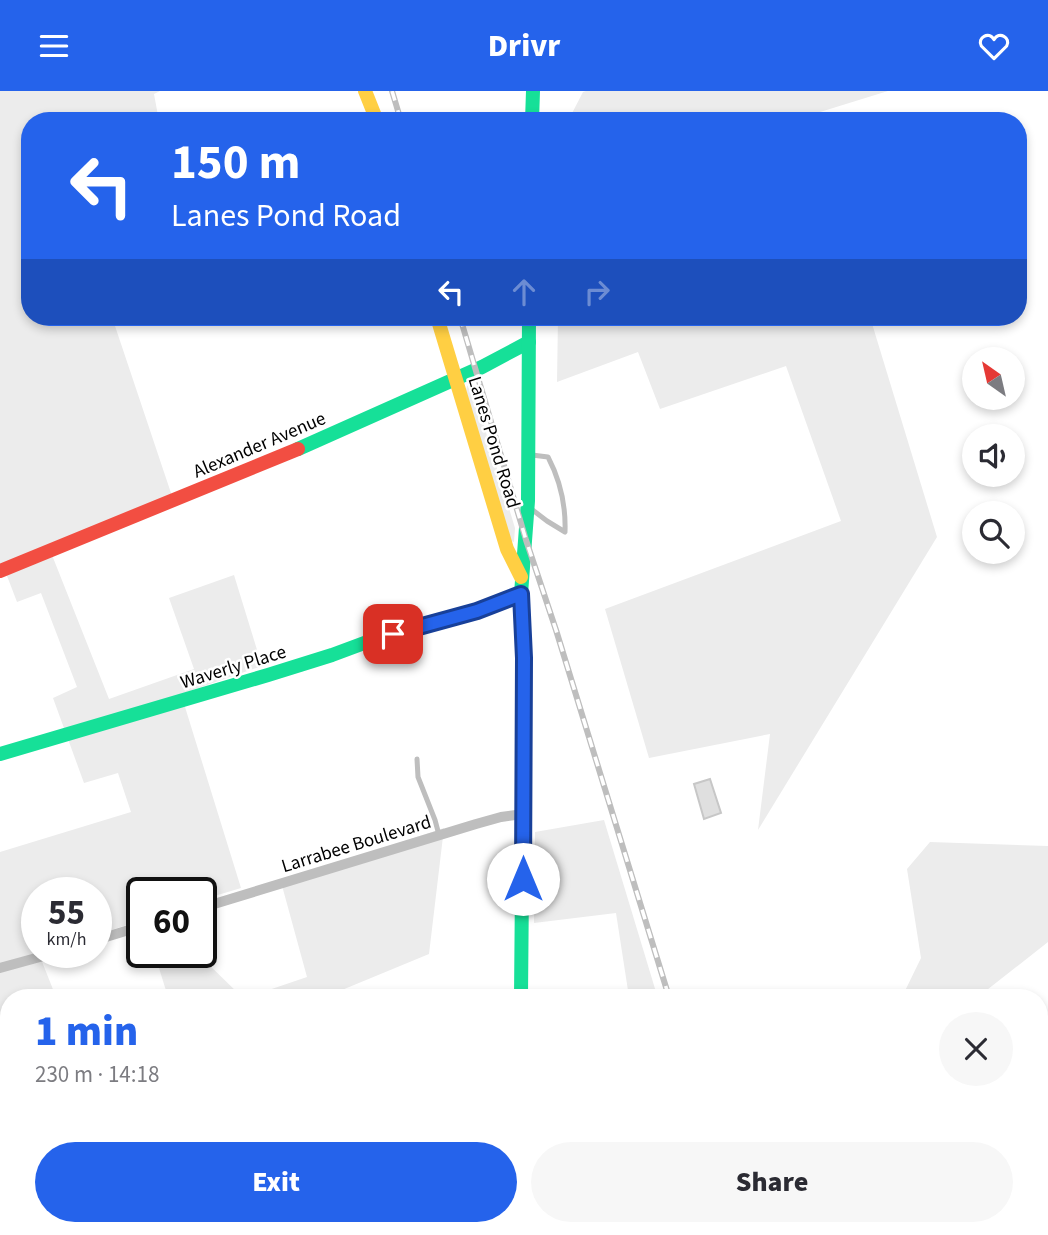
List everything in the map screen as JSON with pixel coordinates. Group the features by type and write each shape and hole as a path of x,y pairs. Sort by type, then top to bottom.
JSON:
{"street":[{"path":"365,91 373,112"},
{"path":"532,112 533,91"},
{"name":"Lanes Pond Road","path":"440,326 507,549 521,577"},
{"path":"522,989 524,658 521,577 529,454 529,326"},
{"name":"Alexander Avenue","path":"0,571 274,460 500,359 529,342"},
{"name":"Waverly Place","path":"0,754 196,698 375,639 477,611 521,594"},
{"name":"Larrabee Boulevard","path":"217,903 439,835 501,817 523,814"},
{"path":"0,968 21,962"}],"lane":[{"path":"527,505 565,532 564,500 555,471 548,457 529,454"},
{"path":"417,759 418,777 439,835"}],"shaded area":[{"path":"0,91 160,91 154,94 157,112 21,112 21,326 115,326 173,499 50,550 109,699 194,669 169,598 234,575 262,666 181,694 241,888 217,895 217,877 126,877 126,925 112,930 112,877 21,877 21,968 45,968 53,989 0,989 0,852 131,812 118,773 84,783 53,698 77,687 41,593 17,602 4,568 0,570"},
{"path":"888,91 820,112 573,112 583,92"},
{"path":"558,326 873,326 937,537 758,830 770,734 649,758 605,609 841,521 786,366 660,409 638,352 557,382"},
{"path":"471,383 515,528 514,542 511,541 466,391"},
{"path":"604,820 655,989 628,989 616,913 534,923 535,832"},
{"path":"444,828 429,954 344,989 272,989 307,977 281,882"},
{"path":"930,842 1048,846 1048,942 988,989 906,989 921,958 907,869"},
{"path":"159,968 212,968 234,989 166,989"}],"building":[{"path":"710,779 721,813 704,819 694,784"}],"railway":[{"path":"392,91 398,112"},
{"path":"463,326 526,540 667,989"}],"traffic: fast":[{"path":"532,112 533,91"},
{"path":"521,989 524,658 521,594 528,501 529,326"},
{"path":"298,449 482,367 529,342"},
{"path":"0,754 268,675 375,639 477,611 521,594"}],"traffic: slow":[{"path":"365,91 373,112"},
{"path":"440,326 507,549 521,577"}],"traffic: jam":[{"path":"0,571 298,449"}],"route":[{"path":"393,634 477,611 521,594 524,658 523,879"}]}
